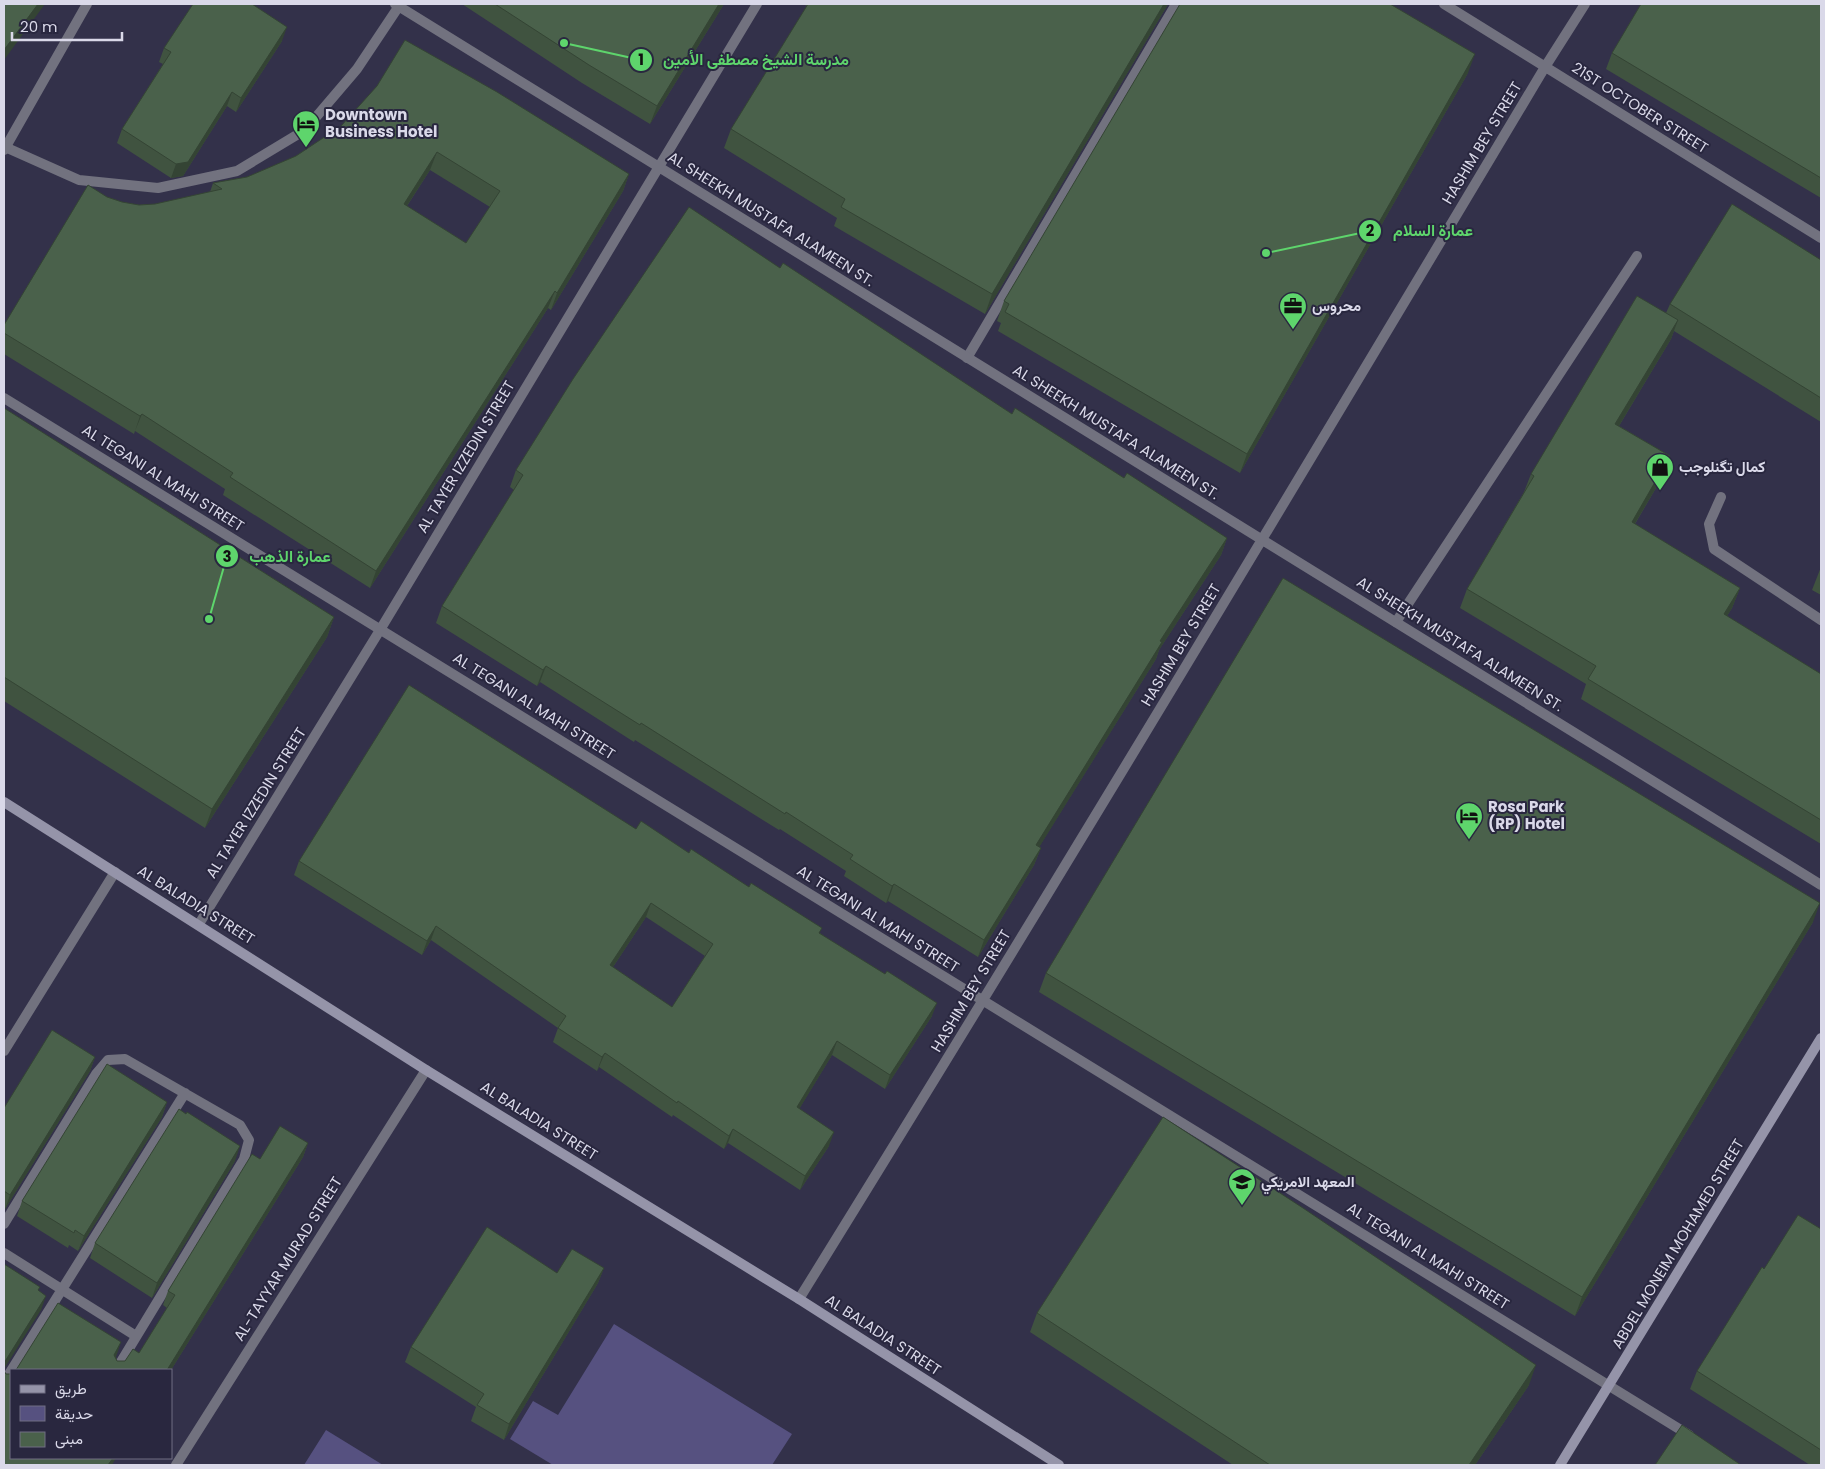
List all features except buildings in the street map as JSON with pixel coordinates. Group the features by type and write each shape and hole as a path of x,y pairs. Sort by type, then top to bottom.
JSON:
{"street":[{"path":"87,4 5,149 79,180 158,188 237,171 305,130 357,70 397,5"},
{"name":"AL TAYER IZZEDIN STREET","path":"199,924 380,630 757,4"},
{"path":"966,358 1176,4"},
{"name":"21ST OCTOBER STREET","path":"1444,4 1821,238"},
{"name":"HASHIM BEY STREET","path":"799,1299 984,1001 1545,67 1585,4"},
{"name":"AL SHEEKH MUSTAFA ALAMEEN ST.","path":"397,5 1821,885"},
{"path":"1396,622 1637,256"},
{"name":"AL TEGANI AL MAHI STREET","path":"4,398 1697,1440"},
{"path":"1721,497 1709,524 1714,549 1821,620"},
{"name":"AL BALADIA STREET","path":"4,802 199,924 426,1070 799,1299 1059,1465"},
{"path":"4,1051 115,872"},
{"name":"ABDEL MONEIM MOHAMED STREET","path":"1560,1465 1821,1038"},
{"path":"4,1224 96,1074 108,1060 125,1059 240,1125 249,1140 244,1159 117,1369"},
{"name":"AL-TAYYAR MURAD STREET","path":"176,1465 426,1070"},
{"path":"12,1369 185,1093"},
{"path":"4,1253 136,1336"}],"green space":[{"path":"614,1324 792,1434 772,1465 553,1465 510,1439 533,1401 558,1415"},
{"path":"326,1430 383,1465 304,1465"}],"place":[{"name":"مدرسة الشيخ مصطفى الأمين","path":"564,43"},
{"name":"Downtown Business Hotel","path":"306,148"},
{"name":"عمارة السلام","path":"1266,253"},
{"name":"محروس","path":"1293,330"},
{"name":"كمال تگنلوجب","path":"1660,491"},
{"name":"عمارة الذهب","path":"209,619"},
{"name":"Rosa Park (RP) Hotel","path":"1469,840"},
{"name":"المعهد الامريكي","path":"1242,1206"}]}
